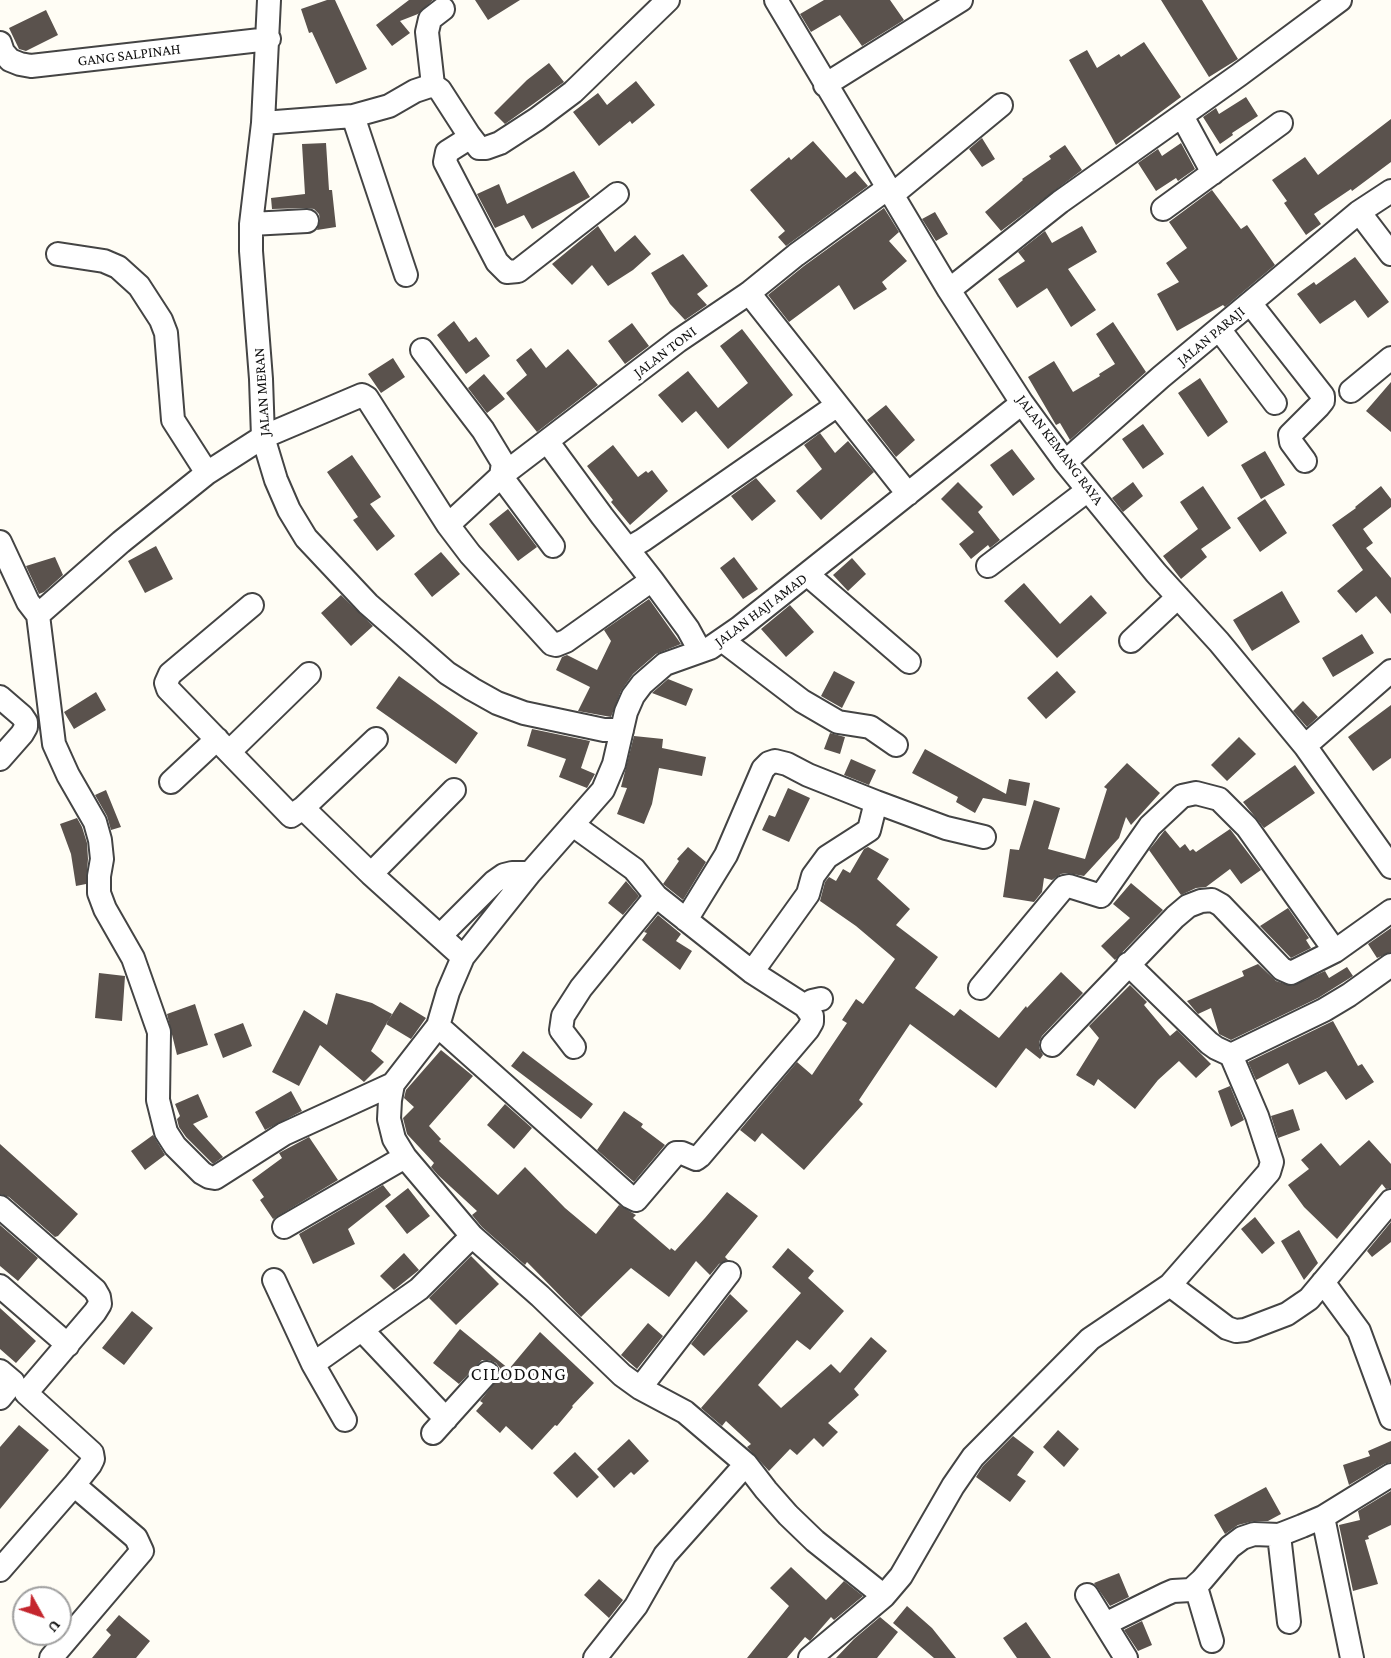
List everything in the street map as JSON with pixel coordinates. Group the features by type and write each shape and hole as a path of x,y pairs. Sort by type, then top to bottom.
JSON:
{"street":[{"name":"JALAN MERAN","path":"269,0 269,39 263,123 251,224 264,437 280,490 289,510 306,538 368,604 447,673 497,703 524,713 604,730 622,730"},
{"path":"443,9 429,19 427,32 433,85 440,90 479,148 486,148 537,119 573,92 668,0"},
{"name":"JALAN KEMANG RAYA","path":"776,0 949,290 1022,403 1088,490 1178,597 1220,642 1305,746 1391,867"},
{"path":"825,85 961,0"},
{"path":"949,290 1060,202 1340,0"},
{"name":"GANG SALPINAH","path":"0,43 3,52 10,60 30,66 269,39"},
{"path":"263,123 353,116 389,106 415,91 433,85"},
{"name":"JALAN TONI","path":"448,525 501,476 678,341 749,293 805,249 890,192 1001,105"},
{"path":"353,116 405,275"},
{"path":"1182,116 1213,173"},
{"path":"1163,209 1281,123"},
{"path":"470,135 447,152 445,162 497,262 507,273 518,271 617,194"},
{"name":"JALAN PARAJI","path":"1065,462 1161,377 1359,212 1391,190"},
{"path":"1359,212 1391,254"},
{"path":"251,224 307,221"},
{"path":"58,254 104,261 118,267 139,286 161,320 166,333 173,420 207,473"},
{"path":"749,293 836,406 908,494"},
{"path":"1250,303 1323,396 1323,401 1319,406 1290,435 1290,442 1305,462"},
{"path":"1219,329 1275,403"},
{"path":"422,350 483,430 503,463 501,476 553,546"},
{"path":"1351,391 1391,357"},
{"path":"38,615 121,542 207,473 264,437 359,395 365,396 448,525 500,588 548,640 556,645 566,641 652,580"},
{"name":"JALAN HAJI AMAD","path":"393,1084 438,1026 448,992 463,957 530,873 593,802 609,779 633,696 642,684 666,664 710,648 722,640 808,575 1022,403"},
{"path":"628,548 644,540 836,406"},
{"path":"547,441 688,628 700,651"},
{"path":"988,566 1088,490"},
{"path":"0,542 28,602 38,615 54,744 68,775 95,822 100,840 102,859 99,893 105,909 133,958 157,1024 159,1032 158,1100 166,1132 175,1146 202,1173 215,1178 258,1148 284,1134 393,1084"},
{"path":"808,575 909,662"},
{"path":"1131,641 1178,597"},
{"path":"252,604 167,679 168,688 291,816 303,808 376,739"},
{"path":"722,640 818,711 838,722 870,727 896,746"},
{"path":"1305,746 1391,671"},
{"path":"171,782 223,745 309,674"},
{"path":"0,697 26,722 22,734 0,759"},
{"path":"686,920 726,855 763,769 775,761 945,828 984,837"},
{"path":"371,874 454,790"},
{"path":"980,988 1064,887 1069,886 1101,896 1150,826 1182,796 1196,793 1219,800 1247,826 1335,951"},
{"path":"752,972 808,894 813,876 827,857 869,830 876,802"},
{"path":"303,808 371,874 463,957"},
{"path":"438,1026 633,1199 639,1198 679,1153 696,1159 700,1156 804,1035 812,1022 813,1002 752,972 656,896 634,869 573,825"},
{"path":"440,936 494,882 504,875 530,873"},
{"path":"574,1047 561,1030 563,1016 581,988 656,896"},
{"path":"1052,1045 1128,964 1175,916 1188,906 1212,900 1221,905 1282,969 1291,974 1335,951 1391,911"},
{"path":"810,1658 884,1596 900,1576 952,1486 973,1457 1090,1339 1170,1285 1272,1166 1257,1116 1231,1055 1209,1043 1128,964"},
{"path":"1231,1055 1324,1010 1391,965"},
{"path":"393,1084 389,1119 394,1138 405,1157 472,1236 540,1296 600,1356 640,1388 685,1412 746,1464 788,1515 884,1596"},
{"path":"284,1227 405,1157"},
{"path":"1170,1285 1227,1328 1236,1331 1245,1330 1287,1314 1309,1299 1391,1201"},
{"path":"0,1207 95,1290 100,1304 68,1345 10,1386 92,1453 93,1459 74,1485 0,1570"},
{"path":"313,1364 419,1290 472,1236"},
{"path":"640,1388 729,1273"},
{"path":"274,1281 313,1364 345,1420"},
{"path":"1323,1282 1359,1331 1391,1418"},
{"path":"0,1286 68,1345"},
{"path":"362,1330 440,1426 487,1373"},
{"path":"596,1658 636,1606 665,1555 746,1464"},
{"path":"1105,1624 1173,1591 1191,1590 1196,1587 1230,1547 1242,1538 1254,1534 1279,1535 1323,1516 1391,1475"},
{"path":"51,1658 138,1559 142,1551 136,1538 74,1485"},
{"path":"1323,1516 1352,1658"},
{"path":"1279,1535 1289,1622"},
{"path":"1196,1587 1212,1641"},
{"path":"1087,1595 1126,1658"}],"building":[{"path":"327,0 335,0 367,69 336,84 312,32 309,33 301,9"},
{"path":"409,0 433,0 418,14 400,21 410,33 392,46 376,25"},
{"path":"475,0 520,0 488,20"},
{"path":"824,0 890,0 904,20 862,46 840,15 811,32 800,14"},
{"path":"1161,0 1202,0 1238,59 1209,77"},
{"path":"46,10 58,35 26,51 19,49 9,28"},
{"path":"1144,42 1181,97 1116,145 1069,60 1087,50 1097,68 1119,54 1121,57"},
{"path":"549,63 564,82 505,124 494,113 527,80"},
{"path":"636,81 655,105 632,124 630,121 599,146 573,112 598,93 607,105"},
{"path":"1246,97 1258,116 1220,144 1203,117 1216,108 1219,114"},
{"path":"1391,119 1391,162 1352,191 1351,189 1314,214 1321,224 1306,235 1284,203 1287,201 1272,180 1305,157 1318,175"},
{"path":"982,138 995,159 982,167 969,149"},
{"path":"813,141 846,178 855,171 868,186 786,246 778,237 785,231 750,190 789,157 791,160"},
{"path":"326,143 329,190 332,190 336,227 317,230 320,220 319,214 314,209 272,209 271,198 305,194 302,144"},
{"path":"1181,143 1195,169 1178,181 1176,178 1156,191 1138,163 1158,149 1162,156"},
{"path":"1065,145 1082,170 1001,231 985,212 1022,179 1051,159 1049,156"},
{"path":"574,171 590,197 532,229 524,215 495,228 477,194 499,184 507,204"},
{"path":"1212,190 1241,229 1247,225 1275,265 1225,307 1223,305 1177,331 1157,294 1179,282 1166,263 1187,248 1169,222"},
{"path":"884,208 899,232 889,241 907,261 882,282 887,289 854,310 839,285 789,322 768,295"},
{"path":"935,212 948,234 936,241 922,219"},
{"path":"598,226 615,252 635,235 651,254 633,270 608,286 592,265 572,285 552,264"},
{"path":"1082,226 1097,252 1068,269 1096,310 1071,327 1047,288 1017,308 998,279 1025,261 1018,252 1045,231 1052,243"},
{"path":"683,254 708,286 697,294 707,305 685,320 670,304 651,273"},
{"path":"1355,257 1389,302 1368,318 1355,300 1320,324 1297,294 1314,282 1316,285"},
{"path":"454,321 469,342 476,337 490,356 466,374 437,335"},
{"path":"1113,322 1146,372 1070,440 1060,423 1056,425 1028,377 1054,361 1073,392 1100,376 1099,374 1115,364 1096,334"},
{"path":"632,323 649,346 625,364 608,341"},
{"path":"742,329 793,395 728,449 696,411 682,423 658,395 688,371 718,408 748,383 720,346"},
{"path":"531,348 546,368 568,349 598,385 537,432 506,393 527,375 516,360"},
{"path":"393,358 405,377 381,393 368,374"},
{"path":"484,374 505,399 487,413 468,388"},
{"path":"1200,378 1228,422 1208,437 1178,393"},
{"path":"1391,382 1391,432 1366,411"},
{"path":"886,405 915,440 896,457 867,420"},
{"path":"1143,424 1164,454 1143,469 1122,439"},
{"path":"820,433 835,453 848,441 874,472 821,520 796,491 822,469 804,445"},
{"path":"613,445 638,477 652,470 668,491 630,525 611,502 613,500 587,466"},
{"path":"1012,449 1035,479 1013,496 990,465"},
{"path":"1265,451 1285,485 1261,499 1241,465"},
{"path":"352,455 381,497 370,504 395,536 377,551 353,520 358,517 327,472"},
{"path":"756,478 776,501 752,521 731,496"},
{"path":"958,482 983,507 978,512 1000,540 990,548 988,545 971,559 959,544 974,532 941,499"},
{"path":"1133,482 1143,496 1123,512 1112,498"},
{"path":"1203,486 1231,528 1201,549 1207,557 1181,579 1163,556 1198,529 1180,502"},
{"path":"1381,486 1391,499 1391,507 1363,529 1373,543 1366,548 1391,578 1391,614 1376,596 1356,613 1337,591 1363,570 1332,525"},
{"path":"1265,499 1287,533 1260,552 1237,518"},
{"path":"508,509 537,547 518,561 489,524"},
{"path":"156,546 173,579 145,593 128,561"},
{"path":"441,552 460,574 432,597 414,574"},
{"path":"55,557 63,575 39,594 26,566"},
{"path":"734,557 758,589 743,599 720,568"},
{"path":"852,558 866,574 848,591 833,575"},
{"path":"1024,583 1060,624 1091,595 1107,613 1057,658 1004,601"},
{"path":"1282,591 1300,622 1252,651 1233,620"},
{"path":"341,595 373,626 351,646 321,613"},
{"path":"649,599 681,644 656,654 633,674 621,691 611,717 578,711 590,687 556,670 562,657 567,655 597,670 611,641 604,630"},
{"path":"790,605 814,632 786,657 761,629"},
{"path":"1362,634 1374,653 1333,677 1322,658"},
{"path":"834,671 855,682 842,708 821,696"},
{"path":"1057,671 1076,692 1046,719 1027,698"},
{"path":"399,676 478,733 456,764 376,708"},
{"path":"668,679 693,689 686,706 652,693"},
{"path":"96,692 106,710 74,729 64,712"},
{"path":"1303,701 1318,717 1307,727 1293,711"},
{"path":"1391,705 1391,758 1373,771 1348,737"},
{"path":"532,729 590,741 581,768 595,774 587,788 559,777 566,759 527,746"},
{"path":"830,733 845,737 840,754 824,749"},
{"path":"634,736 663,739 662,748 706,757 702,776 659,768 652,804 644,824 617,814 627,788 621,787"},
{"path":"1239,737 1256,754 1227,781 1211,765"},
{"path":"925,749 1006,794 1009,779 1030,783 1026,806 983,798 975,813 956,802 958,797 912,773"},
{"path":"851,759 876,770 869,785 844,775"},
{"path":"1127,763 1160,793 1131,825 1126,817 1119,838 1084,876 1067,873 1052,880 1044,878 1042,892 1034,902 1003,897 1010,849 1019,850 1034,800 1060,808 1048,849 1085,859 1107,789 1104,787"},
{"path":"1295,765 1315,793 1264,828 1243,802"},
{"path":"788,788 810,798 789,842 762,830 769,815 775,817"},
{"path":"106,790 121,827 111,830 107,816 95,795"},
{"path":"77,818 87,843 88,859 86,884 76,886 71,854 60,824"},
{"path":"1230,829 1261,870 1241,884 1230,869 1206,887 1196,888 1181,895 1149,850 1165,830 1180,848 1185,844 1190,851 1193,849 1196,852"},
{"path":"688,847 706,862 683,900 663,884 679,861 677,859"},
{"path":"868,847 889,859 877,879 910,909 896,925 938,957 915,988 954,1016 960,1009 999,1038 1026,1006 1027,1008 1061,972 1083,993 1042,1036 1039,1048 1043,1055 1040,1059 1026,1048 996,1088 910,1024 859,1100 863,1104 804,1170 762,1133 755,1142 740,1130 797,1062 812,1075 847,1023 842,1020 856,999 863,1004 895,959 856,926 820,901 825,882 829,877 836,881 843,869 850,873 864,849"},
{"path":"626,881 639,896 623,915 608,903"},
{"path":"1131,883 1163,910 1115,960 1101,946 1130,918 1113,904"},
{"path":"1288,908 1309,938 1306,940 1311,948 1291,958 1260,926"},
{"path":"658,915 681,934 676,941 692,951 680,970 642,940 647,933 644,932"},
{"path":"1391,928 1391,952 1377,958 1368,944"},
{"path":"1258,964 1276,981 1291,986 1325,971 1329,978 1347,967 1353,976 1318,998 1231,1040 1219,1034 1211,1008 1198,1014 1187,1001 1244,976 1242,971"},
{"path":"99,973 125,976 122,1021 95,1018"},
{"path":"1130,985 1147,1002 1144,1005 1170,1036 1177,1030 1211,1064 1196,1078 1179,1061 1158,1080 1135,1109 1098,1079 1094,1086 1076,1075 1099,1038 1089,1026"},
{"path":"336,993 372,1003 392,1014 371,1051 384,1062 364,1082 320,1045 299,1086 272,1072 304,1010 327,1025"},
{"path":"400,1002 426,1018 411,1039 386,1024"},
{"path":"195,1004 208,1045 177,1055 167,1014"},
{"path":"1333,1021 1358,1066 1362,1064 1374,1082 1346,1100 1326,1071 1299,1085 1288,1063 1256,1080 1248,1062"},
{"path":"243,1023 252,1046 223,1058 214,1034"},
{"path":"441,1050 473,1076 429,1126 441,1139 439,1141 498,1195 525,1167 565,1208 596,1234 619,1205 636,1215 633,1218 670,1250 671,1248 675,1251 727,1192 758,1216 725,1257 728,1260 719,1264 710,1275 696,1261 669,1297 631,1268 581,1317 527,1262 525,1265 482,1227 472,1215 477,1211 438,1175 431,1167 434,1163 407,1134 403,1118 414,1107 404,1098 406,1090"},
{"path":"523,1051 593,1104 581,1119 511,1066"},
{"path":"1230,1086 1244,1120 1231,1127 1218,1091"},
{"path":"291,1091 302,1111 265,1130 255,1112"},
{"path":"198,1094 208,1117 193,1124 223,1157 213,1164 186,1137 177,1119 180,1116 175,1104"},
{"path":"505,1104 532,1128 514,1149 487,1125"},
{"path":"1293,1109 1300,1130 1278,1138 1271,1116"},
{"path":"624,1111 643,1124 641,1127 665,1145 634,1182 597,1150"},
{"path":"153,1135 165,1155 145,1170 131,1151"},
{"path":"309,1137 338,1180 273,1219 260,1200 264,1197 252,1180 282,1158 279,1153"},
{"path":"1369,1140 1391,1164 1391,1188 1386,1189 1382,1184 1337,1239 1304,1207 1288,1185 1309,1169 1301,1160 1321,1143 1340,1166"},
{"path":"0,1144 78,1214 58,1236 55,1237 9,1197 0,1194"},
{"path":"383,1185 391,1195 348,1229 355,1244 313,1264 299,1234"},
{"path":"408,1188 430,1216 407,1234 385,1206"},
{"path":"1255,1217 1275,1243 1262,1254 1241,1229"},
{"path":"1391,1222 1391,1242 1372,1257 1367,1251"},
{"path":"0,1225 38,1258 18,1281 0,1266"},
{"path":"1299,1230 1318,1263 1304,1280 1281,1241"},
{"path":"788,1248 814,1271 808,1278 844,1311 810,1350 797,1340 758,1385 781,1408 831,1364 840,1373 871,1337 887,1351 854,1389 859,1395 828,1423 838,1432 823,1447 814,1438 797,1455 790,1449 769,1471 747,1447 751,1444 726,1421 722,1426 701,1408 801,1293 772,1267"},
{"path":"404,1253 419,1270 394,1290 380,1276"},
{"path":"471,1256 499,1284 456,1325 429,1298"},
{"path":"730,1294 748,1311 704,1356 691,1344"},
{"path":"0,1308 36,1341 16,1363 0,1349"},
{"path":"132,1311 153,1328 124,1365 102,1348"},
{"path":"648,1323 663,1336 637,1369 621,1355"},
{"path":"460,1329 509,1369 540,1332 594,1383 557,1426 555,1425 532,1450 506,1426 500,1433 476,1411 483,1403 480,1401 500,1376 500,1368 496,1363 482,1360 459,1384 433,1363"},
{"path":"19,1425 49,1450 0,1509 0,1447"},
{"path":"1058,1430 1079,1449 1064,1467 1043,1447"},
{"path":"1013,1436 1034,1452 1017,1475 1026,1481 1010,1502 976,1477 983,1466"},
{"path":"629,1439 649,1461 634,1475 631,1472 614,1488 597,1469"},
{"path":"1391,1441 1391,1462 1349,1485 1343,1465 1370,1456 1368,1451"},
{"path":"575,1452 599,1477 577,1498 553,1473"},
{"path":"1266,1487 1281,1514 1268,1521 1254,1521 1238,1525 1225,1534 1214,1515"},
{"path":"1391,1491 1391,1525 1368,1536 1369,1539 1365,1540 1378,1584 1353,1591 1339,1525 1360,1520 1358,1511"},
{"path":"791,1567 826,1600 844,1581 863,1596 834,1620 831,1617 810,1641 805,1637 787,1658 747,1658 789,1606 770,1588"},
{"path":"1119,1573 1129,1597 1110,1606 1094,1583"},
{"path":"599,1579 623,1600 609,1618 584,1595"},
{"path":"907,1606 932,1628 956,1658 934,1658 893,1623"},
{"path":"119,1615 150,1641 136,1658 92,1658 111,1635 106,1630"},
{"path":"880,1617 898,1632 877,1658 836,1658 854,1639"},
{"path":"1142,1621 1152,1645 1138,1651 1124,1630"},
{"path":"1026,1622 1051,1658 1017,1658 1003,1638"}],"district":[{"name":"CILODONG","path":"519,1374"}]}
